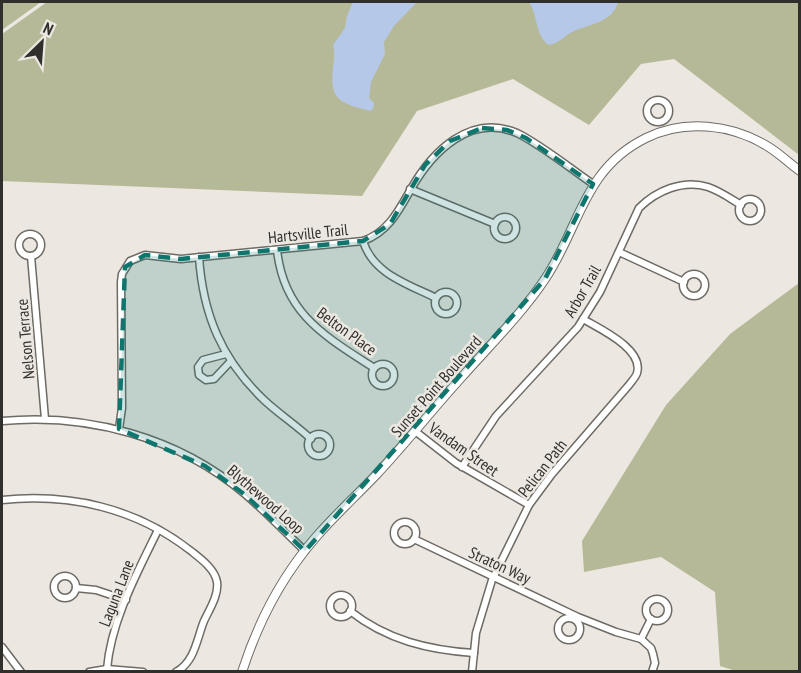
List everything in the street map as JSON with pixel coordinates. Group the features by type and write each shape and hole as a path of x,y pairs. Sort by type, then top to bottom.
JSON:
{"street":[{"path":"660,122 662,132"},
{"name":"Sunset Point Boulevard","path":"242,672 264,615 284,579 305,551 415,431 540,286 563,247 593,184 621,153 642,140 662,132 693,126 726,129 770,147 800,171"},
{"name":"Hartsville Trail","path":"119,429 123,408 122,274 130,261 145,255 167,258 199,257 363,241 375,237 390,224 425,165 450,141 470,131 495,128 517,133 593,184"},
{"name":"Arbor Trail","path":"462,466 496,416 578,327 600,292 639,208 658,192 685,184 705,186 741,205"},
{"path":"410,189 495,224"},
{"path":"363,241 369,258 381,270 436,298"},
{"name":"Belton Place","path":"277,250 278,263 287,290 304,317 331,340 374,368"},
{"path":"619,252 684,282"},
{"name":"Nelson Terrace","path":"31,256 45,419"},
{"path":"199,257 204,298 226,354 266,402 311,439"},
{"name":"Pelican Path","path":"472,672 476,633 494,577 529,505 552,474 637,373 637,362 630,348 583,319"},
{"path":"226,354 203,360 198,367 199,375 206,380 214,379 231,362"},
{"name":"Blythewood Loop","path":"2,421 45,419 74,421 119,429 171,448 205,466 244,494 305,551"},
{"name":"Vandam Street","path":"415,431 462,466 529,505"},
{"path":"2,500 39,497 87,502 130,516 159,530 198,557 210,569 217,582 215,597 192,655 185,666 176,672"},
{"name":"Laguna Lane","path":"107,669 111,646 126,600 159,530"},
{"name":"Straton Way","path":"414,539 574,617 641,639"},
{"path":"76,588 96,590 126,600"},
{"path":"350,611 386,634 416,645 474,653"},
{"path":"651,619 641,639 651,648 655,663 652,672"},
{"path":"2,647 21,672"},
{"path":"89,672 107,669 143,672"}],"highlighted area":[{"path":"482,128 507,130 526,138 593,184 545,279 305,551 244,494 205,466 119,429 125,267 145,255 181,259 363,241 390,224 425,165 450,141"}],"green space":[{"path":"2,2 41,2 2,30"},
{"path":"47,2 799,2 799,155 674,59 641,64 589,125 513,79 417,111 362,196 2,181 2,34"},
{"path":"799,283 799,671 736,671 720,666 715,592 661,557 584,572 582,541 666,405 730,334"}],"water":[{"path":"353,2 417,2 394,26 384,42 385,54 371,82 369,98 374,103 370,111 345,103 333,88 333,45 345,28"},
{"path":"529,2 618,2 606,18 574,31 549,45 541,36"}]}
